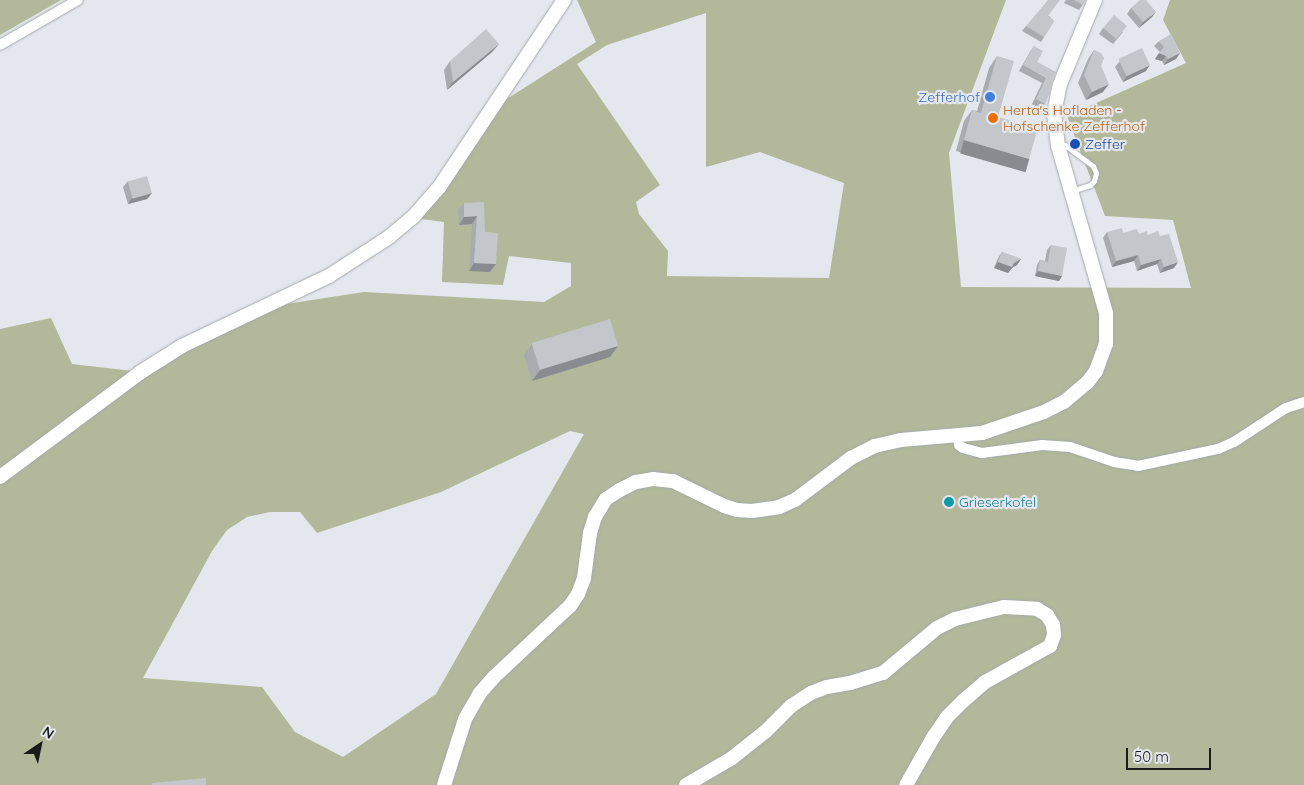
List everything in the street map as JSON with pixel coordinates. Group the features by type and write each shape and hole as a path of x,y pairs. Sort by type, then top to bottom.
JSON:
{"street":[{"path":"0,45 78,0"},
{"path":"0,478 141,372 182,346 329,276 389,237 414,216 440,186 564,0"},
{"path":"444,785 465,719 480,693 494,677 570,606 578,594 584,578 590,533 595,517 606,500 620,490 636,482 653,479 673,481 724,506 738,510 765,510 779,507 795,500 851,458 875,446 901,440 982,434 1016,423 1064,402 1087,383 1102,356 1107,336 1106,313 1058,146 1055,128 1056,98 1075,46 1096,0"},
{"path":"958,437 959,445 975,451 982,452 1042,445 1070,447 1114,462 1138,466 1218,449 1234,442 1286,408 1304,402"},
{"path":"686,785 732,758 766,731 791,706 811,693 883,673 937,628 956,619 1004,607 1037,609 1047,615 1053,625 1054,635 1050,646 985,682 964,700 934,736 906,785"}],"lane":[{"path":"1058,146 1065,145 1078,154 1093,166 1096,173 1094,181 1090,185 1071,191"}],"green space":[{"path":"0,0 61,0 0,35"},
{"path":"577,0 1006,0 949,153 961,287 1191,288 1173,220 1105,216 1067,116 1186,63 1163,20 1170,0 1304,0 1304,785 0,785 0,329 51,318 72,364 141,372 260,308 364,292 544,302 571,286 571,263 509,256 503,285 442,282 444,222 421,219 477,118 596,42","holes":["706,13 706,167 760,152 844,183 829,278 667,276 668,251 639,214 636,202 660,185 577,64 607,45","570,431 584,434 436,694 343,757 295,732 262,687 143,678 212,551 227,530 247,517 270,512 300,512 317,533 441,492"]}],"building":[{"path":"1048,0 1060,0 1048,16 1054,21 1044,37 1026,26"},
{"path":"1074,0 1086,0 1083,5"},
{"path":"1140,0 1146,0 1156,12 1143,22 1131,8"},
{"path":"1114,15 1127,26 1116,39 1103,28"},
{"path":"486,29 499,44 453,82 450,61"},
{"path":"1171,34 1180,53 1168,59 1159,53 1164,47 1159,41"},
{"path":"1034,46 1043,51 1037,62 1057,73 1045,104 1036,99 1046,78 1023,65"},
{"path":"1142,48 1150,65 1126,76 1118,59"},
{"path":"1094,50 1101,53 1104,58 1101,66 1109,84 1092,92 1084,75"},
{"name":"Zefferhof","path":"997,56 1014,61 998,117 1038,128 1029,159 964,140 972,110 981,113"},
{"path":"147,176 152,193 133,199 128,182"},
{"path":"484,202 485,232 498,233 496,264 474,263 477,216 464,217 464,203"},
{"path":"1122,228 1123,233 1137,229 1139,234 1147,231 1148,235 1158,231 1160,236 1169,234 1178,262 1164,267 1161,259 1141,265 1138,255 1116,261 1107,232"},
{"path":"1051,245 1067,248 1062,276 1038,271 1040,260 1048,262"},
{"path":"1002,252 1021,259 1014,263 1012,267 998,262"},
{"path":"610,319 618,346 540,370 532,343"},
{"path":"206,778 206,785 152,785 152,783"}],"place":[{"name":"Zefferhof","path":"990,97"},
{"name":"Herta's Hofladen - Hofschenke Zefferhof","path":"993,118"},
{"name":"Zeffer","path":"1075,144"},
{"name":"Grieserkofel","path":"949,502"}]}
